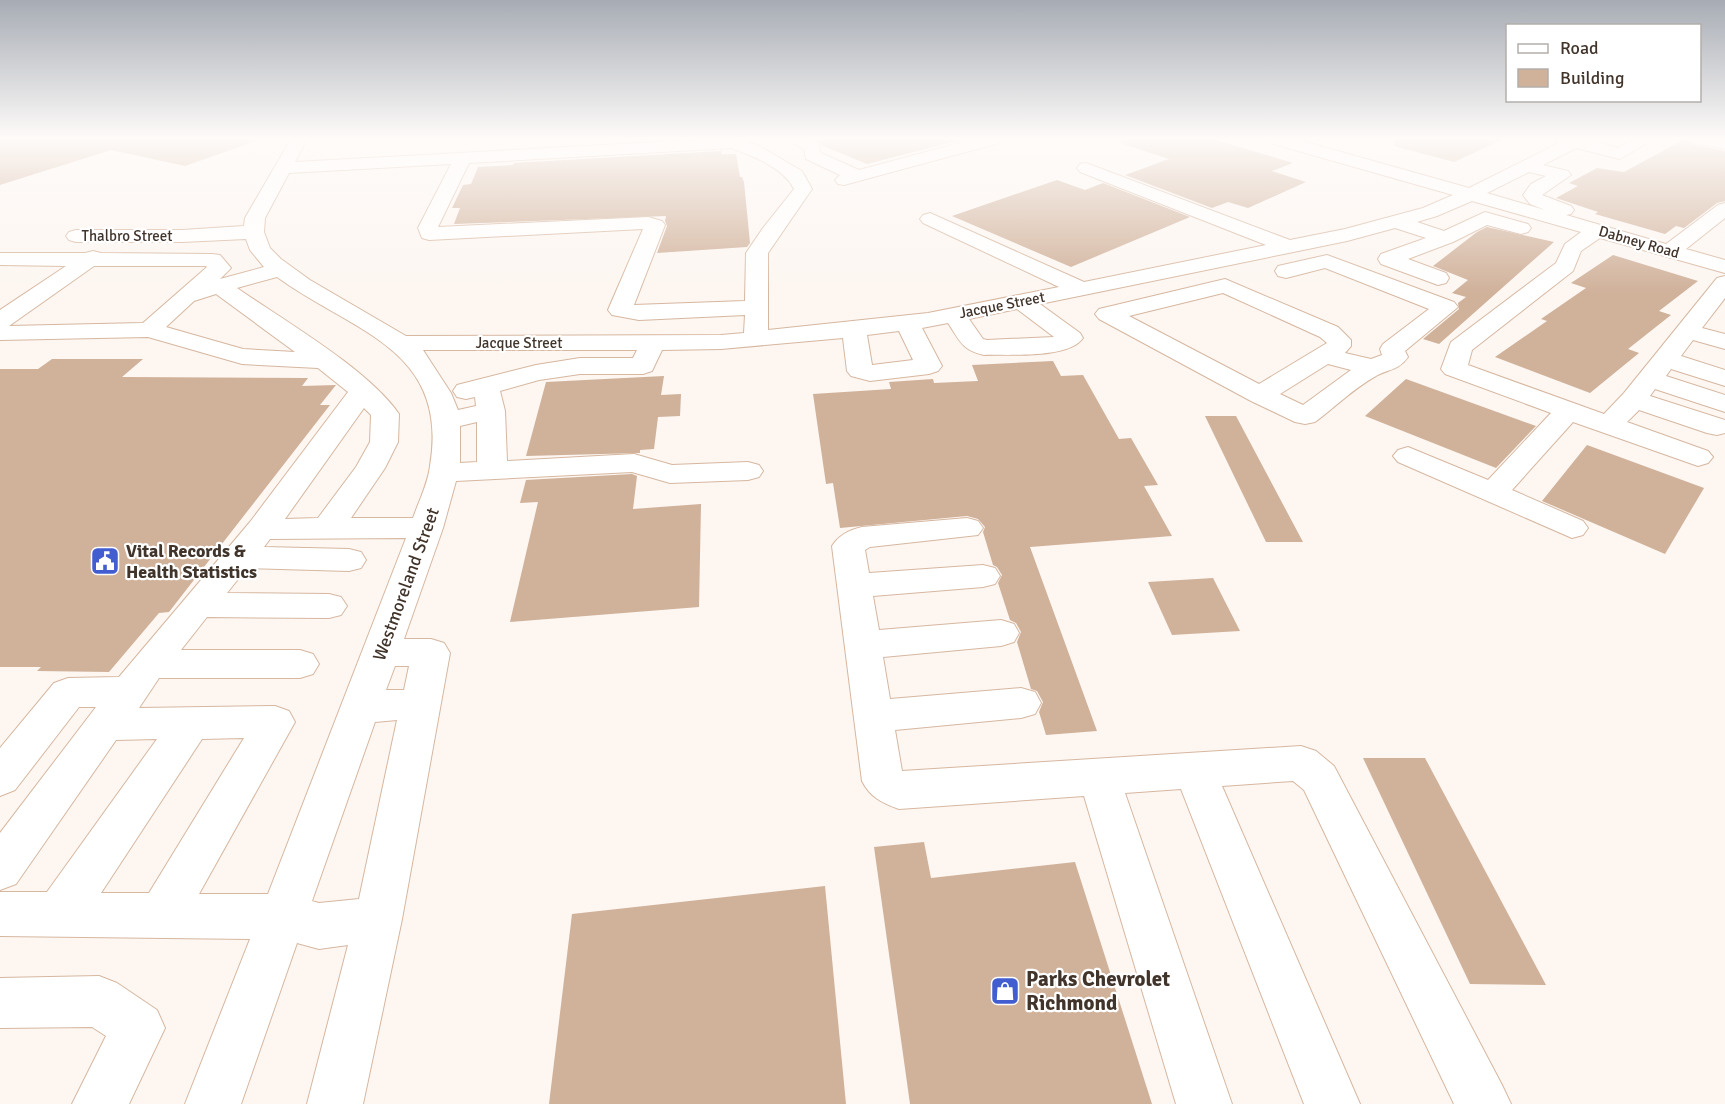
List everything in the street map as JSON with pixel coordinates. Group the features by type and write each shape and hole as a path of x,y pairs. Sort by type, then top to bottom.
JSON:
{"street":[{"path":"272,191 259,217 260,250 280,269 400,342 419,361 442,409 489,399 536,373 594,354"},
{"path":"447,191 428,228 429,234 648,223 655,225 620,310 639,313 757,307"},
{"path":"756,339 757,253 802,191"},
{"path":"1144,191 1289,247"},
{"name":"Dabney Road","path":"1462,191 1608,233 1678,245 1725,267"},
{"name":"Jacque Street","path":"400,342 594,354 643,366 652,343 756,339 854,330 955,315 1289,247 1397,222 1430,212 1479,191"},
{"path":"1536,191 1532,195 1537,200 1554,207 1633,230 1608,233 1572,248 1565,266 1460,347 1454,369 1698,457"},
{"path":"1678,245 1725,209"},
{"path":"182,236 227,223 259,217"},
{"name":"Thalbro Street","path":"56,236 182,236 259,217"},
{"path":"1438,278 1389,259 1446,238 1485,218 1540,233 1560,220"},
{"path":"930,219 1082,290"},
{"path":"1397,222 1446,238"},
{"path":"0,321 123,236"},
{"path":"1678,245 1725,249"},
{"path":"0,259 212,260 218,264 220,268 149,330"},
{"path":"1324,355 1371,366 1382,366 1395,357 1392,349 1446,307 1328,261 1107,314 1260,395 1305,416 1371,366"},
{"path":"186,296 280,269"},
{"path":"1162,273 1196,294"},
{"path":"220,286 325,361 363,391 385,414 384,442 370,468 328,528"},
{"path":"1226,286 1329,332 1339,340 1339,346 1260,395"},
{"path":"955,315 974,344 984,348 1060,344 1071,338 1022,302"},
{"path":"1609,425 1713,307 1725,342"},
{"path":"854,330 861,371 870,373 929,366 907,323"},
{"path":"0,333 149,330 242,356 325,361"},
{"path":"1650,379 1725,378"},
{"path":"1650,379 1721,415"},
{"path":"0,869 139,677 250,543 363,391"},
{"path":"489,399 492,469"},
{"name":"Westmoreland Street","path":"213,1104 427,528 444,473 442,409"},
{"path":"1493,493 1568,411"},
{"path":"1408,456 1572,528"},
{"path":"444,473 634,463 670,474 748,471"},
{"path":"250,543 328,528 427,528"},
{"path":"967,528 862,537 848,546 882,781 899,791 1301,763 1318,778 1483,1104"},
{"path":"250,543 349,560"},
{"path":"853,586 983,576"},
{"path":"198,605 329,606"},
{"path":"862,645 1000,633"},
{"path":"335,1104 378,919 431,652 382,652"},
{"path":"0,778 68,693 139,677 300,664"},
{"path":"361,707 420,704"},
{"path":"873,716 1021,704"},
{"path":"107,724 275,722 161,915"},
{"path":"59,915 191,723"},
{"path":"1194,770 1332,1104"},
{"path":"1099,777 1204,1104"},
{"path":"0,914 283,916 320,926 378,919"},
{"path":"0,1004 99,1001 139,1028 100,1104"}],"building":[{"path":"460,191 745,191 750,243 747,247 657,253 667,226 666,216 454,224 460,208 452,208"},
{"path":"1026,191 1122,191 1190,217 1071,267 952,216"},
{"path":"1166,191 1287,191 1248,208 1228,202 1212,208"},
{"path":"1570,191 1725,191 1725,201 1717,203 1684,228 1676,226 1665,234 1595,214 1598,212 1556,198"},
{"path":"1487,227 1554,242 1439,344 1423,339 1459,309 1458,303 1466,297 1452,293 1468,280 1433,266 1477,232"},
{"path":"1613,255 1698,281 1659,311 1671,315 1628,349 1639,353 1590,393 1495,357 1547,321 1541,319 1586,288 1571,283"},
{"name":"Vital Records & Health Statistics","path":"52,359 143,359 122,377 308,378 302,386 336,385 320,405 330,405 169,612 159,613 109,672 37,671 41,667 0,667 0,369 38,369"},
{"path":"1053,361 1061,376 1083,375 1119,439 1131,438 1158,485 1144,486 1172,536 1030,547 1097,731 1046,735 1039,712 1043,702 1037,691 1031,689 1017,642 1021,632 1016,623 1010,620 998,583 1002,575 993,565 983,532 985,527 978,519 967,516 840,528 833,483 826,484 813,394 891,389 889,382 933,379 934,383 978,381 972,365"},
{"path":"664,376 661,395 681,394 680,416 658,417 654,449 640,450 640,453 526,456 546,382"},
{"path":"1406,379 1536,426 1496,468 1365,416"},
{"path":"1205,416 1236,416 1303,542 1266,542"},
{"path":"1587,445 1704,488 1665,554 1542,501"},
{"path":"632,474 637,476 633,509 701,504 699,607 510,622 538,502 520,503 526,480"},
{"path":"1213,578 1240,631 1172,635 1148,582"},
{"path":"1363,758 1425,758 1546,985 1470,984"},
{"name":"Parks Chevrolet Richmond","path":"924,842 931,878 1075,862 1152,1104 910,1104 874,847"},
{"path":"825,886 846,1104 549,1104 572,914"}],"place":[{"name":"Vital Records & Health Statistics","path":"105,561"},
{"name":"Parks Chevrolet Richmond","path":"1005,991"}]}
